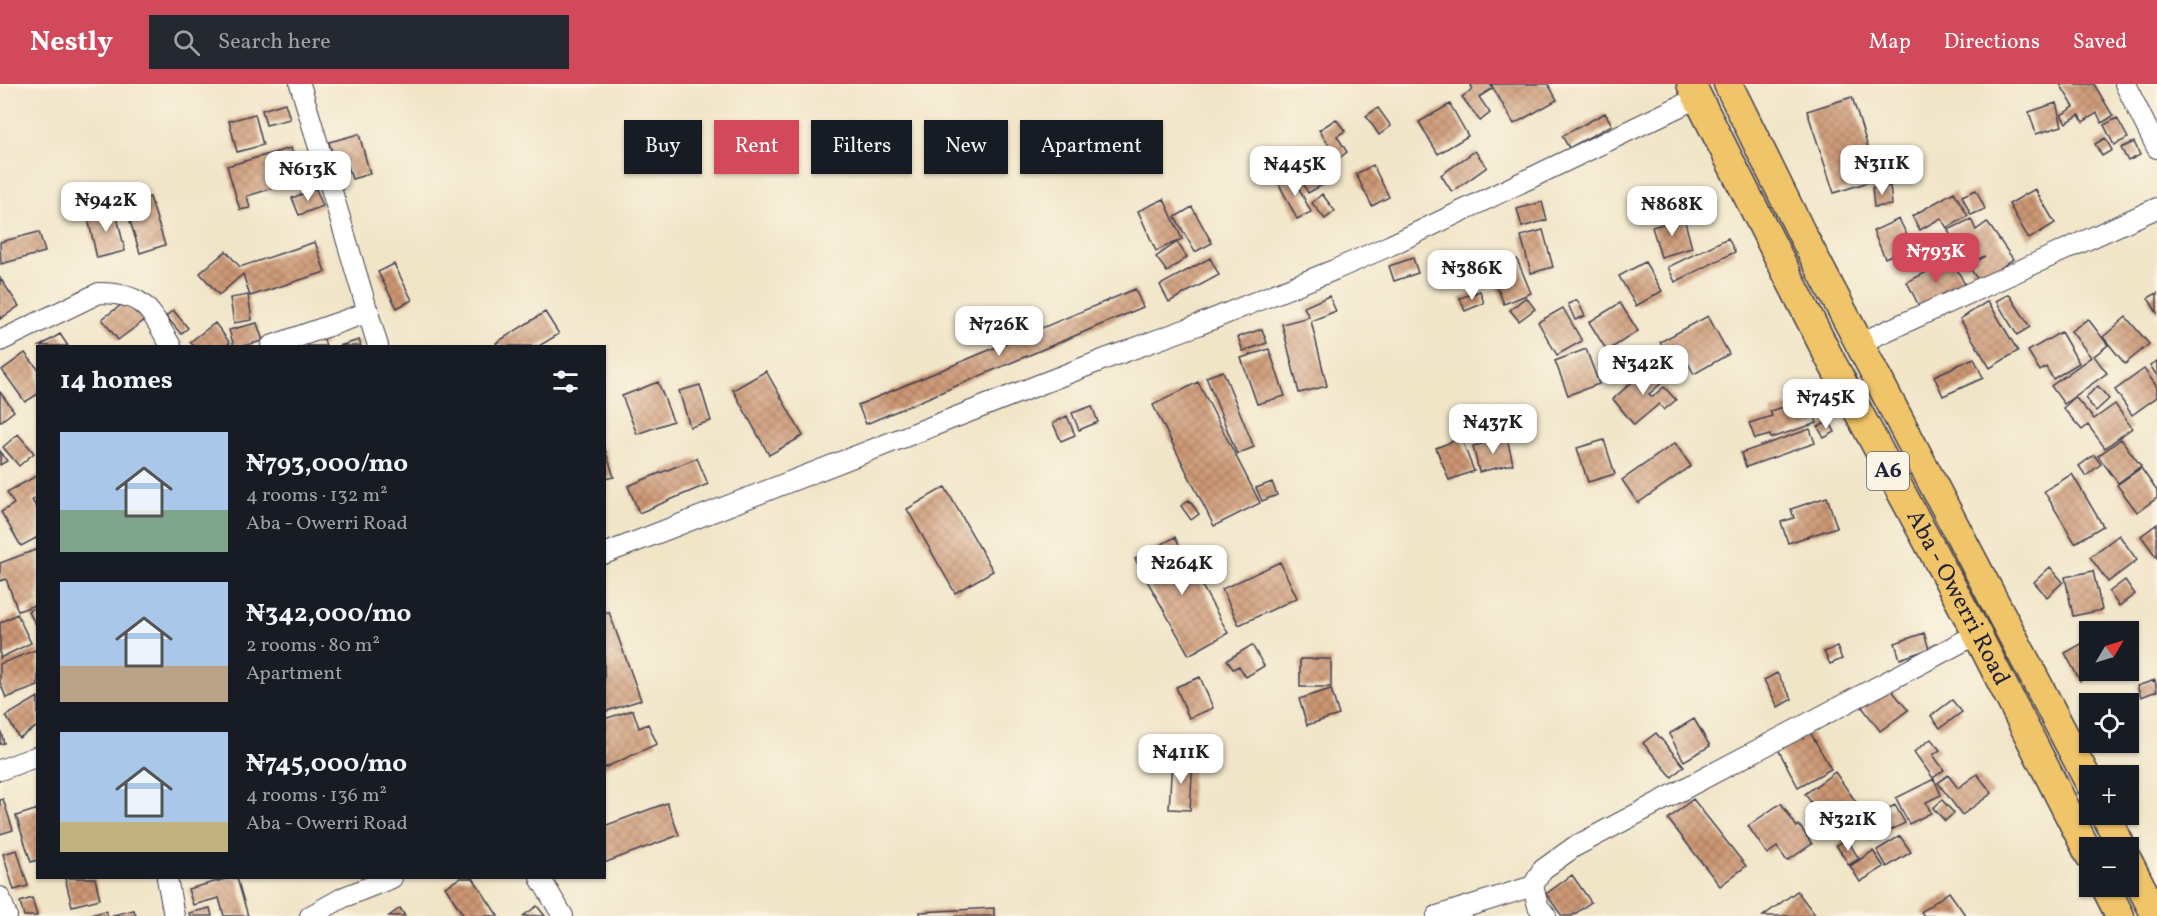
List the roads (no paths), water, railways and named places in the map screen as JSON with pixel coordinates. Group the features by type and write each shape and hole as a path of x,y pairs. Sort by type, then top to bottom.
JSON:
{"highway":[{"name":"Aba - Owerri Road","path":"1728,84 1797,224 2080,765"},
{"name":"Aba - Owerri Road","path":"1694,91 1878,452 1977,634 2080,837"},
{"path":"1878,452 1909,437"},
{"path":"2139,883 2156,916"},
{"path":"2110,897 2120,916"}],"street":[{"path":"300,84 378,345"},
{"path":"2125,84 2157,148"},
{"path":"606,553 1198,325 1334,270 1391,245 1694,91"},
{"path":"1860,343 2157,208"},
{"path":"0,341 99,293 117,293 134,297 148,308 170,345"},
{"path":"274,345 369,312"},
{"path":"1437,916 1533,886 1542,870 1574,847 1977,634"},
{"path":"0,770 36,757"},
{"path":"167,879 174,916"},
{"path":"310,916 344,897 389,879"},
{"path":"541,879 563,916"},
{"path":"1533,886 1538,906 1546,916"},
{"path":"0,897 7,916"}]}
